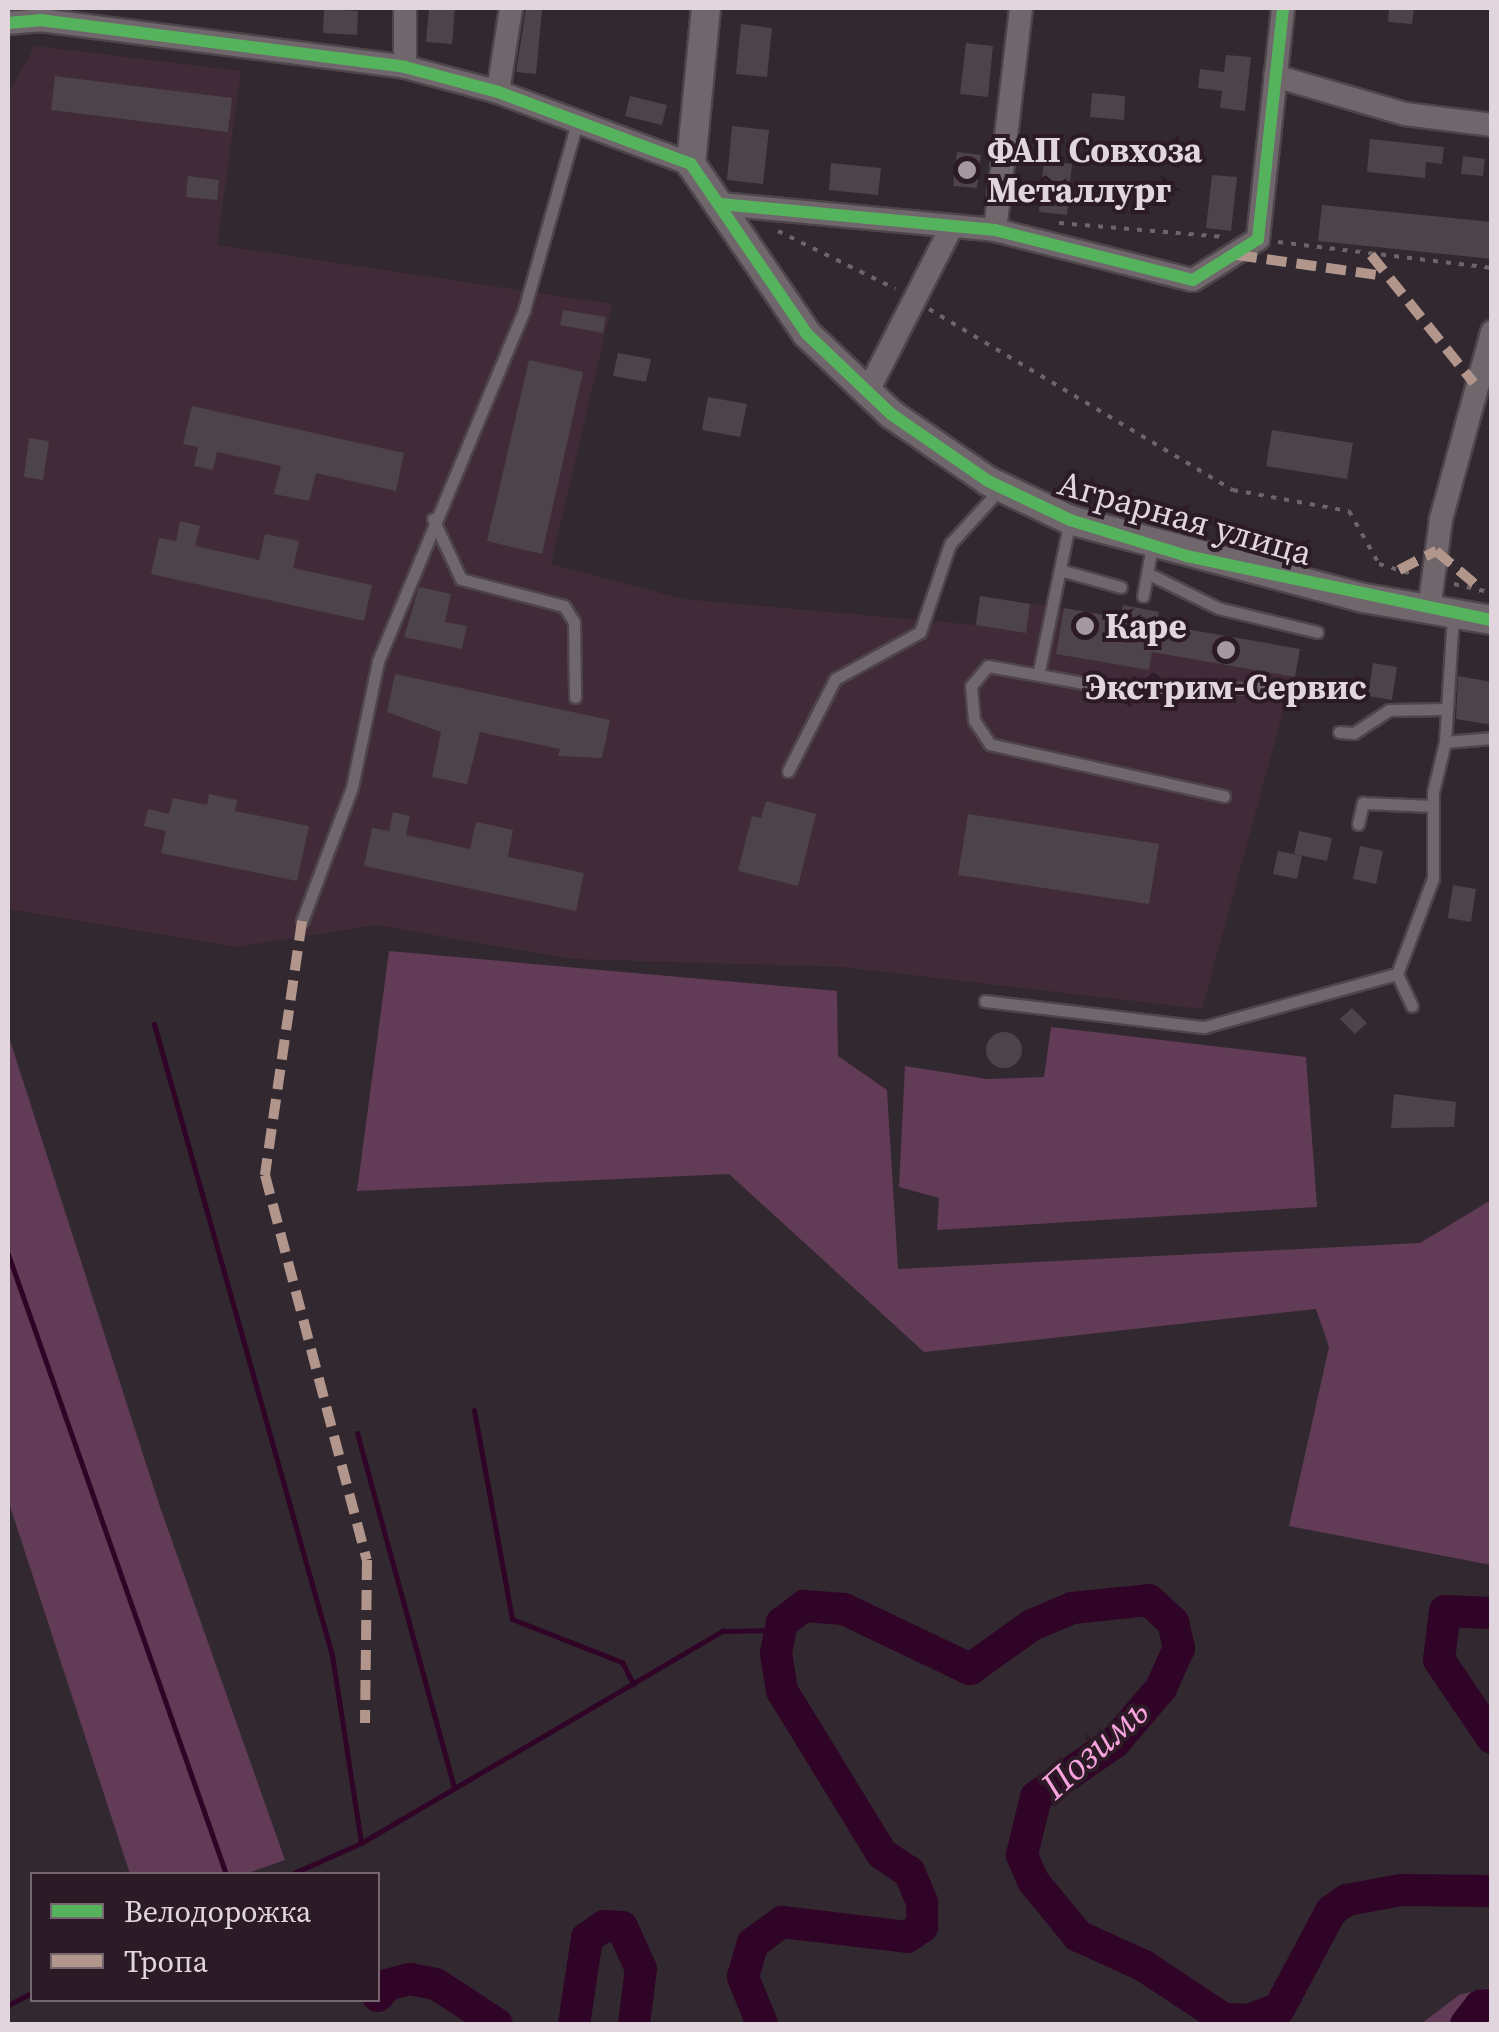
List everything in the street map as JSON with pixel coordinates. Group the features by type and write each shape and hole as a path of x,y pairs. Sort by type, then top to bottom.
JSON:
{"street":[{"path":"405,8 405,67"},
{"path":"498,92 511,8"},
{"path":"8,23 37,14 405,67 498,92 692,164 706,8"},
{"path":"995,230 1021,8"},
{"path":"721,204 995,230 1180,281 1212,273 1258,240 1283,8"},
{"path":"1276,76 1405,114 1492,125"},
{"name":"Аграрная улица","path":"692,164 807,334 867,392 1001,488 1150,559 1492,620"},
{"path":"867,392 952,226"},
{"path":"1441,612 1433,580 1441,519 1492,332"}],"lane":[{"path":"302,921 352,787 378,661 432,519 524,310 577,123"},
{"path":"788,771 835,678 920,632 950,544 1001,488"},
{"path":"432,519 461,579 564,606 574,622 576,697"},
{"path":"1040,672 1070,520"},
{"path":"1142,596 1150,559 1218,608 1317,632"},
{"path":"1060,570 1121,586"},
{"path":"1412,1006 1398,974 1433,878 1432,806 1445,742 1447,709 1441,612"},
{"path":"1224,796 990,744 974,720 971,686 988,666 1040,672 1111,688 1262,688"},
{"path":"1340,732 1354,733 1389,710 1447,709"},
{"path":"1445,742 1492,738"},
{"path":"1358,824 1363,804 1432,806"},
{"path":"985,1002 1204,1027 1398,974"}],"path":[{"path":"1052,223 1258,240 1492,268"},
{"path":"772,228 914,300 1233,490 1349,511 1379,564 1492,592"}],"shaded area":[{"path":"35,46 241,71 217,245 612,304 551,564 683,599 975,625 980,596 1120,617 1123,605 1159,612 1158,624 1300,649 1202,1009 843,967 573,959 376,925 237,947 8,909 8,94"},
{"path":"389,951 837,991 838,1056 887,1090 898,1269 1420,1243 1491,1200 1491,1565 1289,1526 1329,1347 1316,1309 924,1352 729,1174 357,1191"},
{"path":"1051,1027 1306,1057 1317,1207 937,1230 939,1198 899,1187 905,1066 987,1079 1044,1077"},
{"path":"8,1034 159,1504 285,1860 251,1872 129,1872 8,1500"},
{"path":"1491,1987 1491,2024 1421,2024 1459,1995"}],"building":[{"path":"429,8 455,8 452,44 426,42"},
{"path":"526,8 542,10 536,74 516,72"},
{"path":"1389,8 1414,8 1412,24 1388,22"},
{"path":"324,9 358,11 357,35 323,33"},
{"path":"741,24 772,28 767,77 736,74"},
{"path":"966,43 993,46 988,97 960,94"},
{"path":"1226,55 1251,57 1245,111 1220,108 1222,91 1198,88 1200,69 1224,72"},
{"path":"55,76 232,98 228,132 51,110"},
{"path":"1092,93 1125,96 1124,120 1090,117"},
{"path":"630,96 667,105 662,125 625,116"},
{"path":"732,126 769,130 763,184 727,180"},
{"path":"1370,139 1444,147 1442,164 1426,162 1425,178 1367,172"},
{"name":"ФАП Совхоза Металлург","path":"957,152 981,155 977,188 953,186"},
{"path":"1463,156 1485,159 1483,176 1461,174"},
{"path":"1044,161 1072,164 1067,215 1039,212"},
{"path":"831,163 881,168 878,195 829,190"},
{"path":"1212,175 1237,177 1231,231 1206,228"},
{"path":"188,176 219,180 217,200 186,197"},
{"path":"1322,205 1492,222 1492,259 1318,241"},
{"path":"563,310 606,317 603,333 560,325"},
{"path":"618,353 651,359 646,382 613,376"},
{"path":"529,360 583,372 542,554 487,541"},
{"path":"708,397 747,404 740,437 702,430"},
{"path":"192,406 404,453 396,491 316,473 309,501 274,494 281,466 217,452 213,470 194,466 198,447 183,444"},
{"path":"1272,430 1353,443 1347,479 1266,466"},
{"path":"29,438 49,441 43,480 24,477"},
{"path":"180,521 200,526 195,546 259,560 265,534 299,541 293,568 372,585 364,621 151,574 159,538 176,541"},
{"path":"419,587 451,594 445,622 467,626 462,649 404,637"},
{"path":"980,596 1030,604 1026,633 976,625"},
{"path":"1123,605 1159,612 1157,624 1300,649 1295,677 1152,652 1149,670 1056,654 1064,608 1121,618"},
{"path":"1373,663 1397,667 1392,700 1368,696"},
{"path":"395,674 610,720 602,758 558,756 560,749 480,732 467,784 432,777 441,732 387,712"},
{"path":"1458,676 1492,682 1492,725 1456,719"},
{"path":"209,794 237,800 235,811 309,826 297,881 161,853 166,831 144,826 148,809 169,814 173,798 207,805"},
{"path":"766,801 816,814 798,886 738,871 752,816 761,818"},
{"path":"393,812 410,816 406,835 470,849 476,822 513,830 508,857 584,873 576,911 364,866 372,828 389,831"},
{"path":"968,814 1159,844 1149,904 958,875"},
{"path":"1299,831 1332,838 1327,861 1294,854"},
{"path":"1360,846 1383,851 1376,884 1353,879"},
{"path":"1278,851 1302,856 1297,879 1273,874"},
{"path":"1453,885 1476,889 1471,922 1448,918"},
{"path":"1352,1008 1367,1023 1355,1034 1340,1019"},
{"path":"1004,1032 1016,1038 1022,1050 1016,1062 1004,1068 992,1062 986,1050 992,1038"},
{"path":"1394,1094 1456,1102 1454,1127 1391,1128"}],"waterway":[{"path":"154,1024 332,1655 361,1843 296,1872"},
{"path":"8,1254 225,1872"},
{"path":"474,1410 512,1619 622,1662 633,1684"},
{"path":"357,1433 454,1787"},
{"name":"Позимь","path":"762,2024 743,1977 753,1943 782,1922 907,1937 922,1927 922,1902 909,1872 882,1854 782,1691 776,1653 782,1623 804,1606 844,1609 970,1669 1032,1625 1072,1608 1149,1600 1173,1622 1179,1648 1161,1688 1115,1742 1036,1797 1022,1855 1033,1881 1078,1936 1144,1966 1224,2019 1248,2020 1279,2009 1331,1911 1347,1900 1401,1890 1492,1891"},
{"name":"Позимь","path":"1492,1613 1445,1611 1439,1660 1492,1738"},
{"path":"361,1843 723,1631 781,1630"},
{"name":"Позимь","path":"574,2024 587,1938 604,1926 622,1927 641,1969 634,2024"},
{"name":"Позимь","path":"380,1994 387,1985 410,1979 436,1984 497,2024"},
{"path":"8,2005 30,1994"},
{"name":"Позимь","path":"1466,2024 1480,2006 1492,2004"}],"marked path":[{"path":"1237,255 1384,276"},
{"path":"1371,255 1474,383"},
{"path":"1399,570 1436,551 1482,590"},
{"path":"302,921 265,1175 367,1560 365,1723"}],"cycle path":[{"path":"721,204 995,230 1193,280 1258,239 1283,8"},
{"path":"8,23 40,20 405,67 498,92 691,164 807,334 891,414 988,481 1070,520 1187,556 1492,620"}],"place":[{"name":"ФАП Совхоза Металлург","path":"967,170"},
{"name":"Каре","path":"1085,626"},
{"name":"Экстрим-Сервис","path":"1226,650"}]}
